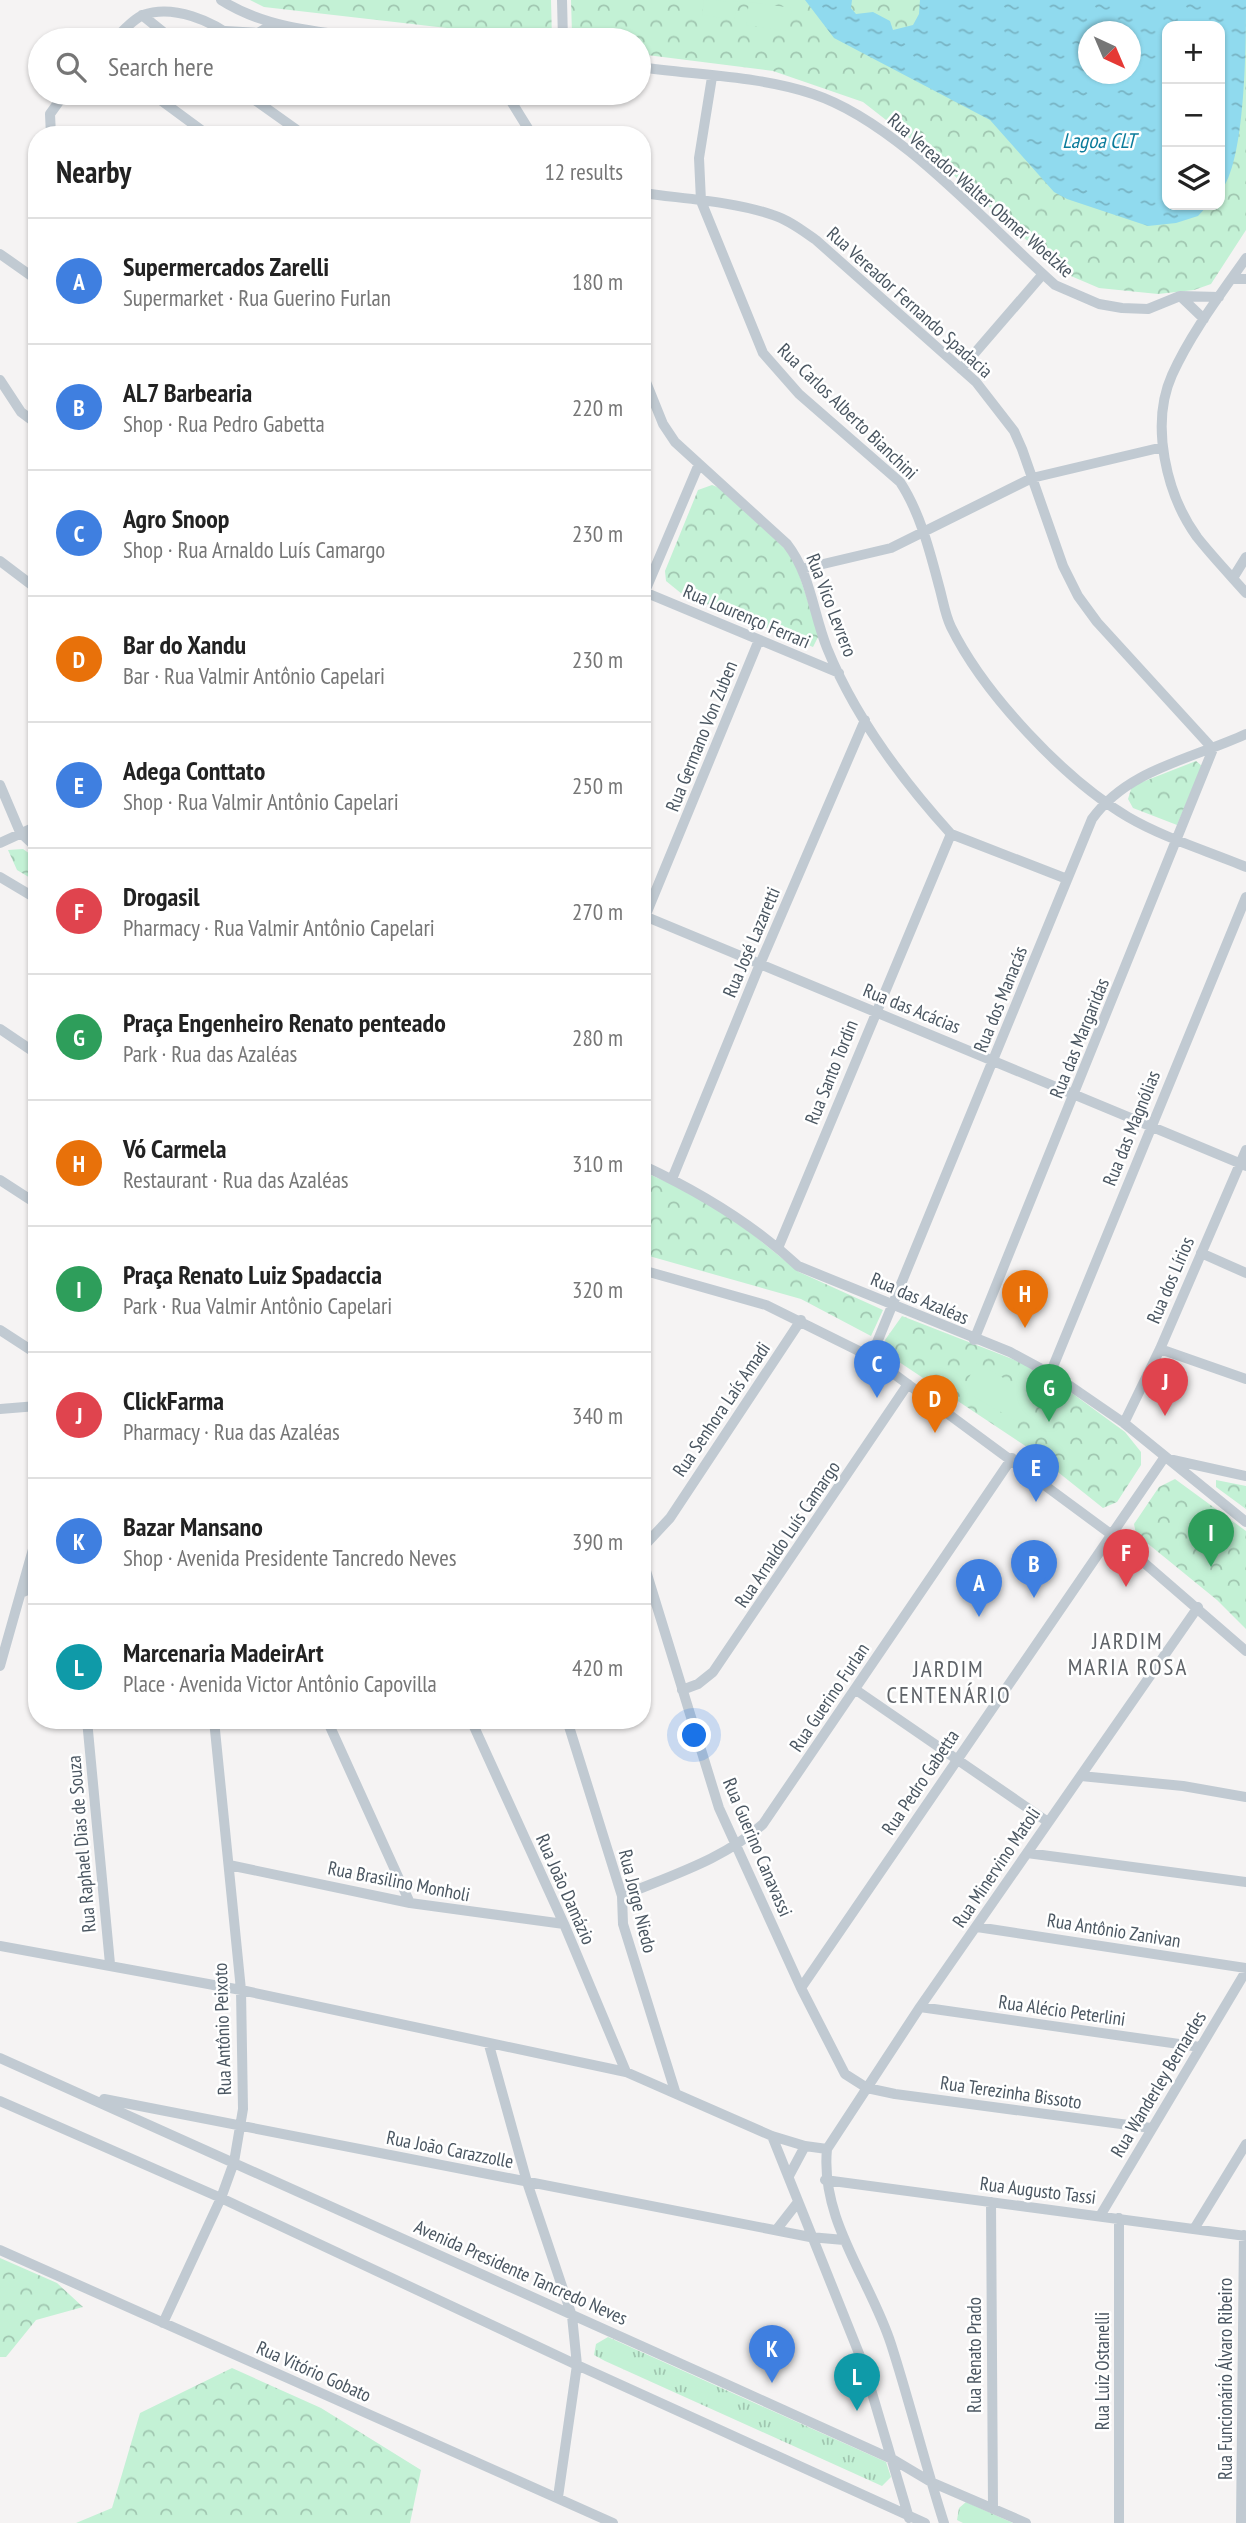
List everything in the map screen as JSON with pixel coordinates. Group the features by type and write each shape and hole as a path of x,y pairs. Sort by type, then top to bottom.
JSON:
{"street":[{"path":"221,0 254,17 301,28"},
{"path":"562,0 563,28"},
{"path":"127,28 142,15 163,11 179,12 218,28"},
{"path":"142,15 158,28"},
{"path":"266,28 273,23"},
{"name":"Rua Vereador Walter Obmer Woelzke","path":"651,69 813,94 857,114 919,162 1043,274 1072,294 1122,308 1149,309 1180,296 1219,297"},
{"name":"Rua Carlos Alberto Bianchini","path":"712,77 699,158 701,201 763,353 799,394 900,482 909,496 922,533 950,625 975,669 1040,744 1105,801 1129,818 1246,867"},
{"path":"51,126 50,114 56,105"},
{"path":"167,105 196,126"},
{"path":"262,105 293,126"},
{"path":"513,105 526,126"},
{"name":"Rua Vereador Fernando Spadacia","path":"651,194 775,215 797,226 961,369 990,399 1014,431 1063,566 1078,596 1097,622 1213,749"},
{"path":"0,254 28,274"},
{"path":"1246,258 1204,319 1172,375 1163,403 1163,447 1186,518 1197,536 1246,593"},
{"path":"961,369 1043,274"},
{"path":"1231,279 1246,279"},
{"path":"1180,296 1204,319"},
{"path":"0,380 21,412 28,417"},
{"name":"Rua Vico Levrero","path":"651,400 668,434 787,544 802,569 826,647 839,673 898,769 951,834 1067,879"},
{"path":"802,569 891,548 1032,478 1163,447"},
{"path":"651,575 699,464"},
{"path":"1233,578 1246,557"},
{"path":"0,561 28,582"},
{"name":"Rua Lourenço Ferrari","path":"651,597 839,673"},
{"name":"Rua Germano Von Zuben","path":"651,900 759,640"},
{"name":"Rua José Lazaretti","path":"672,1179 760,964 866,720"},
{"name":"Rua dos Manacás","path":"871,1357 1092,819 1105,801 1135,779 1246,734"},
{"name":"Rua das Margaridas","path":"974,1339 1179,839 1213,749"},
{"path":"0,785 20,832 28,840"},
{"path":"0,843 28,829"},
{"name":"Rua Santo Tordin","path":"778,1248 951,834"},
{"path":"2,881 28,894"},
{"name":"Rua das Magnólias","path":"1051,1374 1246,897"},
{"name":"Rua das Acácias","path":"651,922 995,1060 1243,1165"},
{"path":"0,1029 28,1048"},
{"name":"Rua dos Lírios","path":"1124,1423 1160,1349 1200,1253 1243,1165 1246,1150"},
{"name":"Rua das Azaléas","path":"651,1169 713,1203 778,1248 798,1266 817,1276 895,1303 974,1339 1010,1352 1051,1374 1124,1423 1246,1522"},
{"path":"0,1180 28,1198"},
{"path":"1200,1253 1246,1273"},
{"path":"651,1273 766,1305 871,1357 1012,1458 1112,1535 1246,1651"},
{"name":"Rua Senhora Laís Amadi","path":"651,1538 670,1518 801,1320"},
{"path":"0,1330 28,1348"},
{"path":"1160,1349 1246,1379"},
{"name":"Rua Arnaldo Luís Camargo","path":"682,1690 698,1684 713,1672 908,1384"},
{"path":"0,1409 28,1407"},
{"name":"Rua Guerino Furlan","path":"622,1896 735,1844 763,1824 1012,1458"},
{"path":"1164,1458 1246,1476"},
{"name":"Rua Pedro Gabetta","path":"801,1988 1164,1458"},
{"path":"0,1666 28,1568"},
{"name":"Rua Guerino Canavassi","path":"651,1588 719,1808 836,2062 845,2074 867,2088"},
{"path":"21,1593 28,1590"},
{"name":"Rua Minervino Matoli","path":"827,2149 920,2007 1198,1607"},
{"path":"856,1690 1048,1822"},
{"name":"Rua Raphael Dias de Souza","path":"88,1729 110,1965"},
{"name":"Rua Antônio Peixoto","path":"163,2323 221,2198 234,2162 245,2072 241,1990 215,1729"},
{"path":"331,1729 410,1903"},
{"name":"Rua João Damázio","path":"475,1729 564,1924 626,2072"},
{"name":"Rua Jorge Niedo","path":"570,1729 622,1896 623,1924 675,2091"},
{"path":"1081,1776 1183,1786 1246,1797"},
{"path":"1027,1853 1246,1882"},
{"name":"Rua Brasilino Monholi","path":"229,1865 410,1903 564,1924"},
{"name":"Rua Antônio Zanivan","path":"976,1927 1246,1970"},
{"path":"0,1946 241,1990 489,2045 626,2072 675,2091 772,2136 805,2146 827,2149 825,2180 844,2240 891,2343 944,2523"},
{"name":"Rua Wanderley Bernardes","path":"1100,2216 1246,1970"},
{"name":"Rua Alécio Peterlini","path":"920,2007 1200,2046"},
{"path":"489,2045 527,2182 572,2316 577,2365 558,2497"},
{"name":"Avenida Presidente Tancredo Neves","path":"0,2058 894,2460 931,2482 1026,2523"},
{"name":"Rua Terezinha Bissoto","path":"867,2088 1151,2128"},
{"name":"Rua João Carazzolle","path":"84,2095 810,2236 844,2240"},
{"path":"0,2101 221,2198 910,2519 925,2523"},
{"path":"772,2136 864,2366 910,2519"},
{"path":"1194,2228 1246,2144"},
{"path":"789,2176 805,2146"},
{"name":"Rua Augusto Tassi","path":"825,2180 1245,2235"},
{"path":"777,2229 798,2202"},
{"name":"Rua Renato Prado","path":"991,2202 993,2508"},
{"name":"Rua Luiz Ostanelli","path":"1119,2218 1119,2523"},
{"name":"Rua Funcionário Álvaro Ribeiro","path":"1241,2523 1245,2235"},
{"name":"Rua Vitório Gobato","path":"0,2250 613,2523"}],"green space":[{"path":"250,0 551,0 552,28 447,28 264,7"},
{"path":"571,0 1246,0 1246,230 1211,284 1194,290 1158,294 1099,288 1071,276 1049,260 931,155 863,102 773,71 651,56 651,28 572,28"},
{"path":"704,0 738,2 734,20 702,15"},
{"path":"749,2 792,8 788,31 746,25"},
{"path":"712,485 720,488 793,556 819,635 813,647 682,594 666,581 665,571 698,490"},
{"path":"1196,761 1202,766 1177,825 1133,808 1128,799 1132,786"},
{"path":"23,849 28,853 28,877 17,870 8,850"},
{"path":"651,1175 714,1203 799,1272 883,1310 871,1336 801,1299 651,1257"},
{"path":"902,1316 1020,1362 1069,1391 1125,1432 1141,1452 1141,1465 1117,1502 1103,1508 1024,1445 890,1356 885,1340"},
{"path":"977,1363 1035,1396 1020,1423 962,1390"},
{"path":"1175,1479 1246,1531 1246,1629 1217,1600 1136,1534 1134,1524 1159,1487"},
{"path":"1216,1480 1246,1486 1246,1509 1216,1487"},
{"path":"0,2258 57,2283 83,2307 36,2320 6,2357 0,2357"},
{"path":"608,2337 886,2462 891,2477 882,2486 605,2361 594,2355 596,2344"},
{"path":"232,2368 321,2408 421,2470 410,2523 76,2523 112,2508 140,2413"},
{"path":"966,2502 1013,2523 963,2523 957,2520 959,2508"}],"water":[{"name":"Lagoa CLT","path":"805,0 852,0 851,8 856,14 873,12 890,21 893,30 913,25 919,14 920,0 1246,0 1240,130 1235,156 1225,184 1225,21 1162,21 1162,210 1203,210 1198,216 1176,223 1148,226 1067,199 1054,192 990,120 834,38"}],"place":[{"name":"Vó Carmela","path":"1025,1328"},
{"name":"Agro Snoop","path":"877,1398"},
{"name":"ClickFarma","path":"1165,1416"},
{"name":"Praça Engenheiro Renato penteado","path":"1049,1422"},
{"name":"Bar do Xandu","path":"935,1433"},
{"name":"Adega Conttato","path":"1036,1502"},
{"name":"Praça Renato Luiz Spadaccia","path":"1211,1567"},
{"name":"Drogasil","path":"1126,1587"},
{"name":"AL7 Barbearia","path":"1034,1598"},
{"name":"Supermercados Zarelli","path":"979,1617"},
{"name":"Bazar Mansano","path":"772,2383"},
{"name":"Marcenaria MadeirArt","path":"857,2411"}],"district":[{"name":"JARDIM MARIA ROSA","path":"1128,1653"},
{"name":"JARDIM CENTENÁRIO","path":"949,1681"}]}
